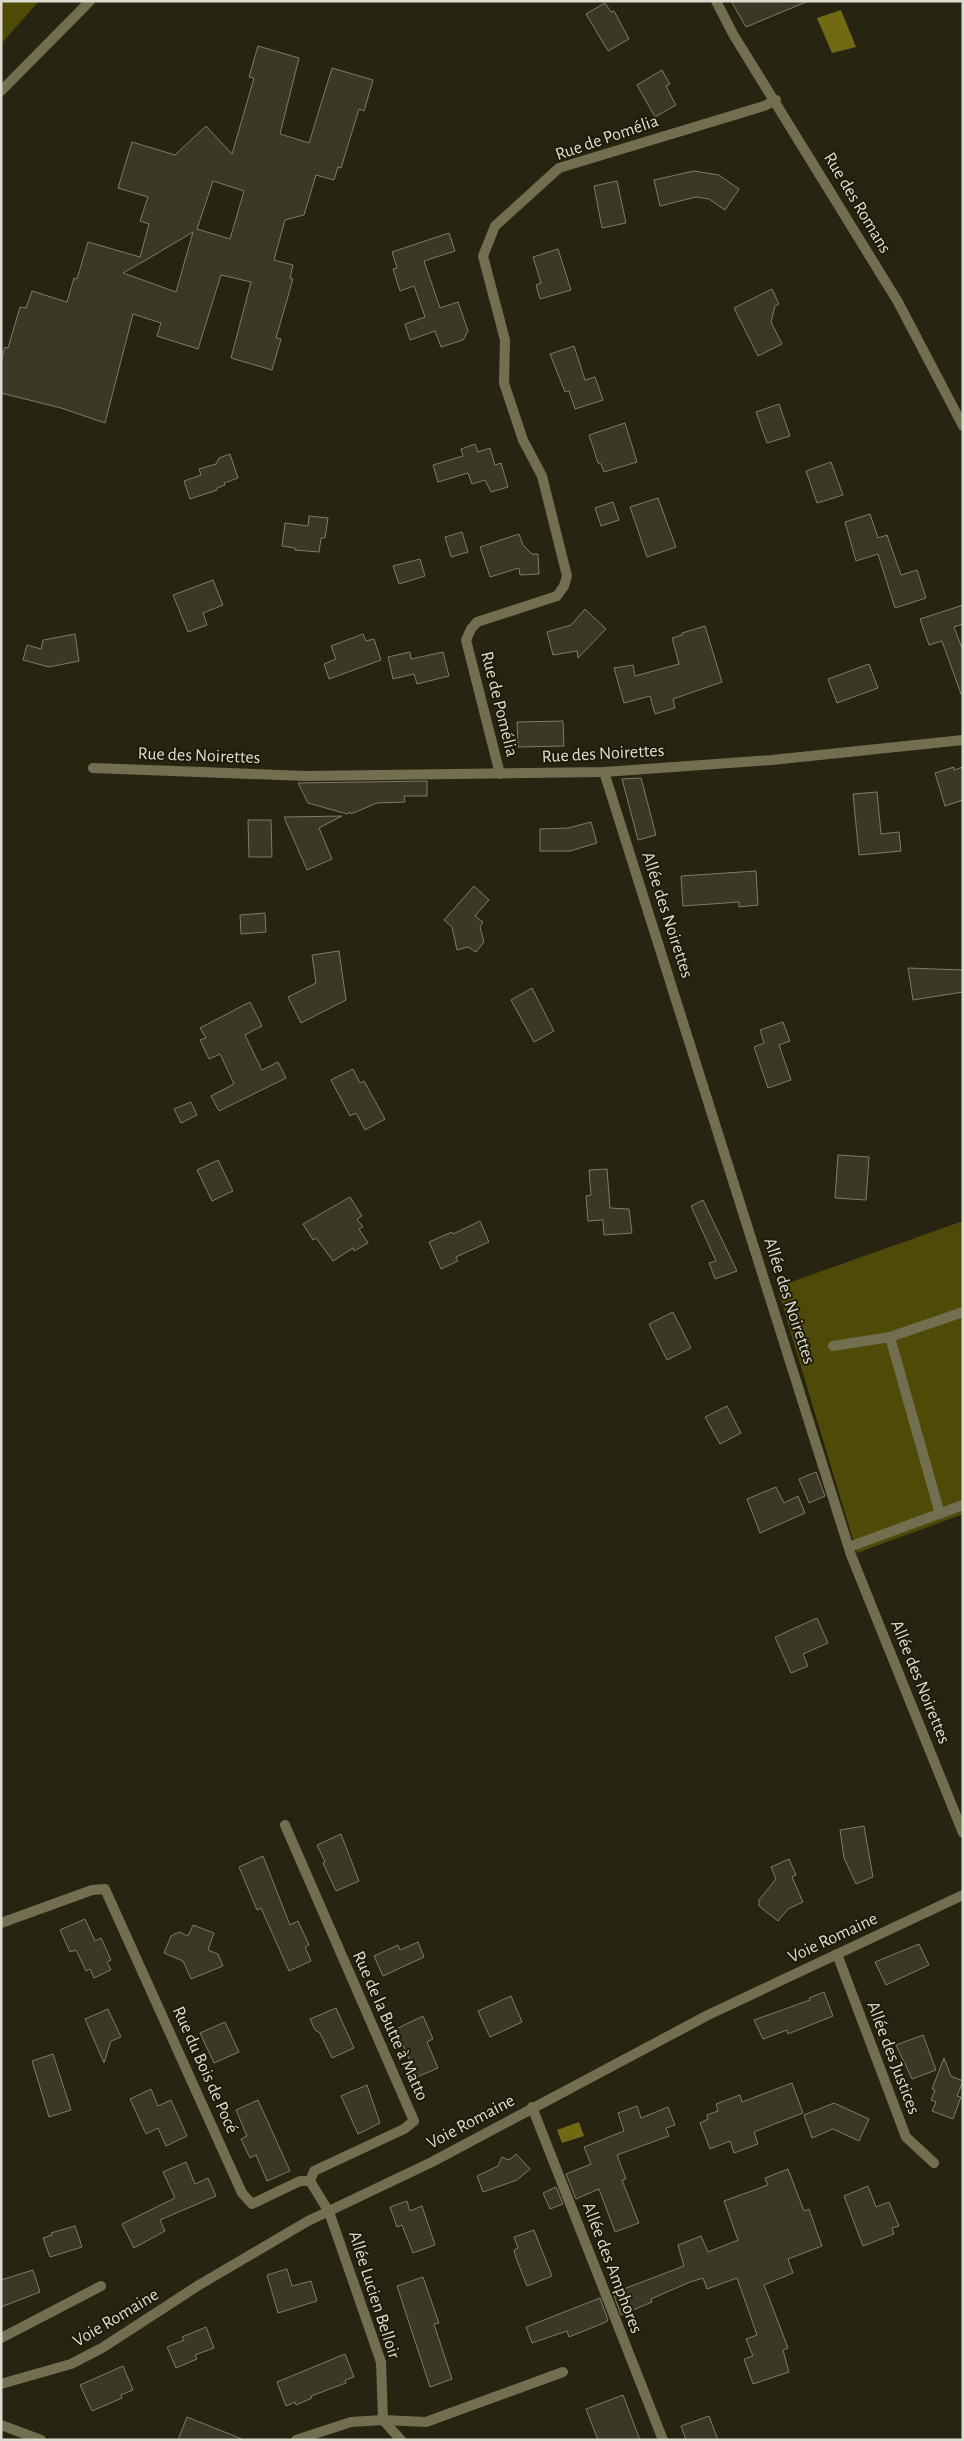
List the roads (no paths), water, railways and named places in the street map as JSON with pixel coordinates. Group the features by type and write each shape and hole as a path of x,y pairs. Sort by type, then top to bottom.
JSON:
{"street":[{"path":"1,91 90,1"},
{"name":"Rue des Romans","path":"716,1 733,34 776,100 898,302 963,426"},
{"name":"Rue de Pomélia","path":"500,774 466,640 470,630 478,622 557,596 564,586 567,576 542,476 523,440 504,383 505,340 482,256 495,226 559,168 764,106 776,100"},
{"name":"Rue des Noirettes","path":"93,768 306,776 604,772 772,760 963,740"},
{"name":"Allée des Noirettes","path":"604,772 849,1547 963,1833"},
{"path":"833,1346 890,1337 963,1312"},
{"path":"890,1337 940,1514"},
{"path":"849,1547 963,1505"},
{"name":"Rue de la Butte à Matto","path":"285,1825 414,2121 404,2129 314,2171 310,2181"},
{"name":"Rue du Bois de Pocé","path":"1,1923 92,1890 105,1889 242,2193 252,2204 300,2181 310,2181"},
{"name":"Voie Romaine","path":"1,2384 71,2364 102,2348 199,2285 279,2238 432,2162 532,2107 708,2015 963,1895"},
{"name":"Allée des Justices","path":"837,1954 906,2137 934,2163"},
{"name":"Allée des Amphores","path":"532,2107 663,2440"},
{"path":"310,2181 329,2212"},
{"name":"Allée Lucien Belloir","path":"329,2212 381,2362 383,2420"},
{"path":"1,2338 101,2286"},
{"path":"296,2440 351,2422 383,2420 426,2422 563,2372"},
{"path":"383,2420 401,2440"},
{"path":"1,2425 41,2440"}]}
